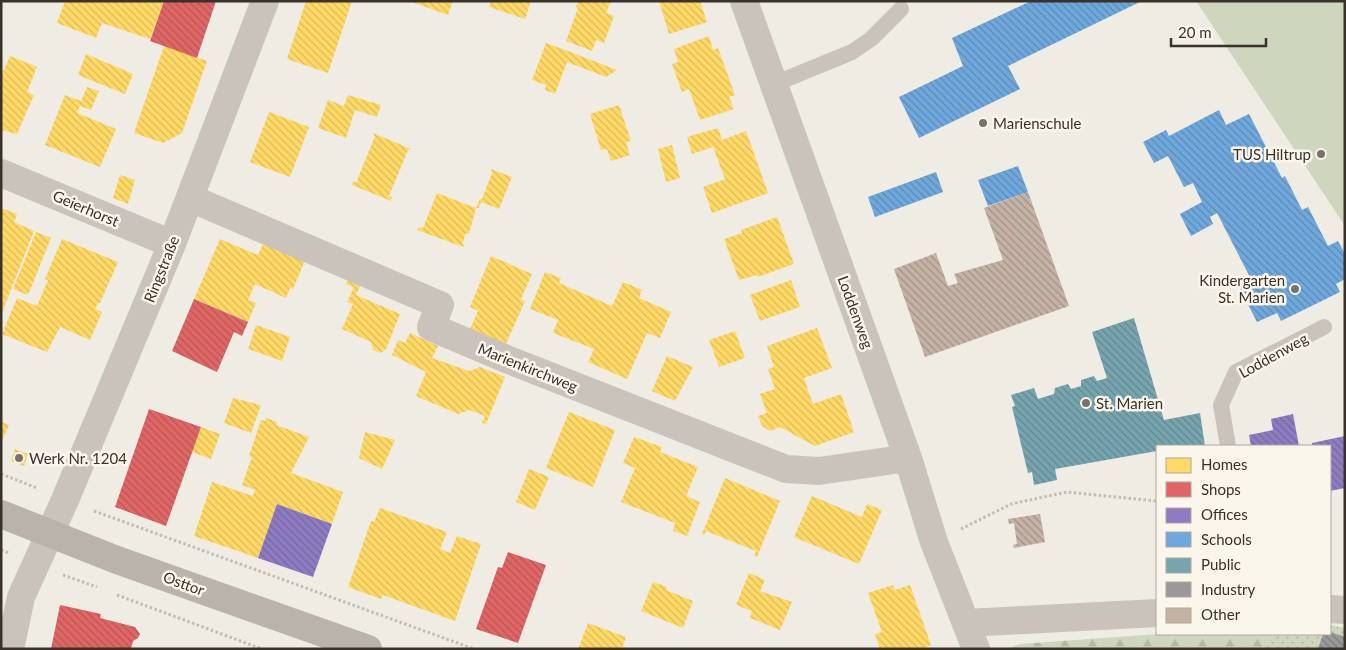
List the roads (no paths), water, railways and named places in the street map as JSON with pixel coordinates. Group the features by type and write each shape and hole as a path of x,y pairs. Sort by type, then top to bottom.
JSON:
{"main road":[{"name":"Osttor","path":"1,514 50,534 354,646"}],"street":[{"name":"Ringstraße","path":"10,649 21,598 65,500 172,244 264,1"},
{"name":"Loddenweg","path":"744,1 908,458 934,542 976,649"},
{"name":"Geierhorst","path":"1,173 172,244"},
{"name":"Marienkirchweg","path":"190,198 440,305 431,327 509,360 786,469 819,471 908,458"},
{"path":"1331,609 1345,610"},
{"path":"966,623 1156,613"}],"lane":[{"path":"774,84 852,52 871,39 901,8"},
{"name":"Loddenweg","path":"1228,445 1221,405 1236,372 1324,327"}],"place":[{"name":"Marienschule","path":"983,123"},
{"name":"TUS Hiltrup","path":"1321,154"},
{"name":"Kindergarten St. Marien","path":"1295,289"},
{"name":"St. Marien","path":"1086,403"},
{"name":"Werk Nr. 1204","path":"19,458"}]}
